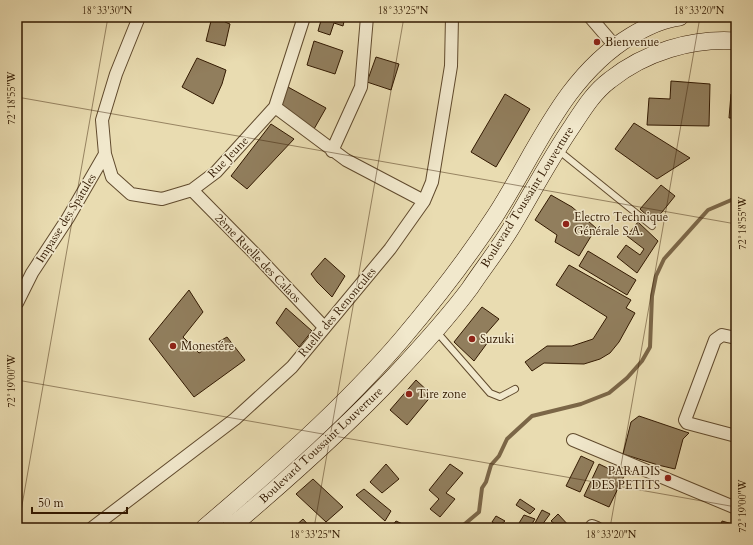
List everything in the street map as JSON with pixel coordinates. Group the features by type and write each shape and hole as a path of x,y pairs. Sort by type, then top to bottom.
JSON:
{"main road":[{"name":"Boulevard Toussaint Louverture","path":"204,528 268,473 344,402 402,339 448,282 495,216 564,100 598,61 616,46 645,28 669,18 680,17"},
{"name":"Boulevard Toussaint Louverture","path":"230,528 282,484 362,409 436,331 469,289 512,227 556,149 592,97 610,80 633,64 671,47 721,40 736,41"}],"street":[{"name":"Rue Jeune","path":"140,17 116,74 102,120 105,154 112,177 131,194 162,200 192,190 216,172 275,107 304,17"},
{"path":"332,151 361,87 367,17"},
{"name":"Ruelle des Renoncules","path":"92,528 235,419 292,367 390,249 424,201 432,182 450,66 452,17"},
{"path":"590,17 616,46"},
{"path":"275,107 346,160 424,201"},
{"name":"Impasse des Spatules","path":"17,303 32,273 68,218 105,154"},
{"name":"2ème Ruelle des Calaos","path":"192,190 260,258 324,327"},
{"path":"736,338 722,335 715,340 685,417 686,422 736,436"},
{"path":"573,440 736,508"}],"lane":[{"path":"556,149 652,226"},
{"path":"436,331 490,393 500,397 515,389"}],"building":[{"path":"212,17 226,17 225,22 230,24 225,46 206,41"},
{"path":"322,17 345,17 343,26 334,23 330,35 318,31"},
{"path":"538,17 561,17 561,19"},
{"path":"314,41 343,51 335,74 307,65"},
{"path":"376,57 399,64 391,90 367,82"},
{"path":"197,58 226,70 222,84 213,104 182,87"},
{"path":"671,81 710,84 709,126 647,125 649,98 670,99"},
{"path":"288,87 326,108 314,129 278,105"},
{"path":"505,94 530,109 496,167 471,152"},
{"path":"731,94 736,94 736,118 729,118"},
{"path":"634,123 690,158 657,179 615,149"},
{"path":"271,124 294,139 247,189 231,176"},
{"path":"661,185 675,196 654,222 640,209"},
{"name":"Electro Technique Générale S.A.","path":"551,195 572,207 596,228 579,256 555,242 557,235 535,220"},
{"path":"638,222 658,241 637,273 617,257 626,245 640,255 644,249 627,236"},
{"path":"588,251 636,280 627,295 579,266"},
{"path":"325,258 345,276 332,297 311,274"},
{"path":"569,265 631,300 626,308 635,313 619,342 610,353 600,359 584,364 544,363 532,371 525,362 547,346 572,346 593,339 607,317 556,285"},
{"name":"Monestére","path":"189,290 203,312 183,337 199,353 227,337 245,360 194,397 149,339"},
{"path":"482,307 499,319 484,336 488,342 474,361 454,342"},
{"path":"286,308 312,331 299,347 276,323"},
{"path":"416,380 432,395 407,425 390,410"},
{"path":"639,416 689,433 683,439 675,469 623,454 631,422"},
{"path":"581,456 594,462 580,492 566,486"},
{"path":"386,464 399,479 382,493 370,482"},
{"path":"450,464 463,473 446,493 455,499 440,517 430,509 439,499 429,490"},
{"path":"599,464 624,476 609,507 584,496"},
{"path":"313,479 343,507 326,522 296,494"},
{"path":"364,489 391,511 385,521 356,495"},
{"path":"520,499 535,509 530,514 516,505"},
{"path":"542,510 550,514 542,525 535,523"},
{"path":"558,514 571,528 560,528 551,521"},
{"path":"524,515 535,519 529,528 516,528"},
{"path":"496,516 505,521 499,526 492,522"},
{"path":"303,519 311,528 293,528"},
{"path":"396,521 411,528 394,528 392,526"},
{"path":"722,521 736,525 736,528 720,528"}],"waterway":[{"path":"460,528 479,512 482,488 486,482 491,465 499,456 507,439 532,416 581,404 609,393 627,378 642,361 650,347 652,296 656,276 664,259 708,210 736,198"}],"place":[{"name":"Bienvenue","path":"597,42"},
{"name":"Electro Technique Générale S.A.","path":"566,224"},
{"name":"Suzuki","path":"472,339"},
{"name":"Monestére","path":"173,346"},
{"name":"Tire zone","path":"409,394"},
{"name":"PARADIS DES PETITS","path":"668,478"}]}
